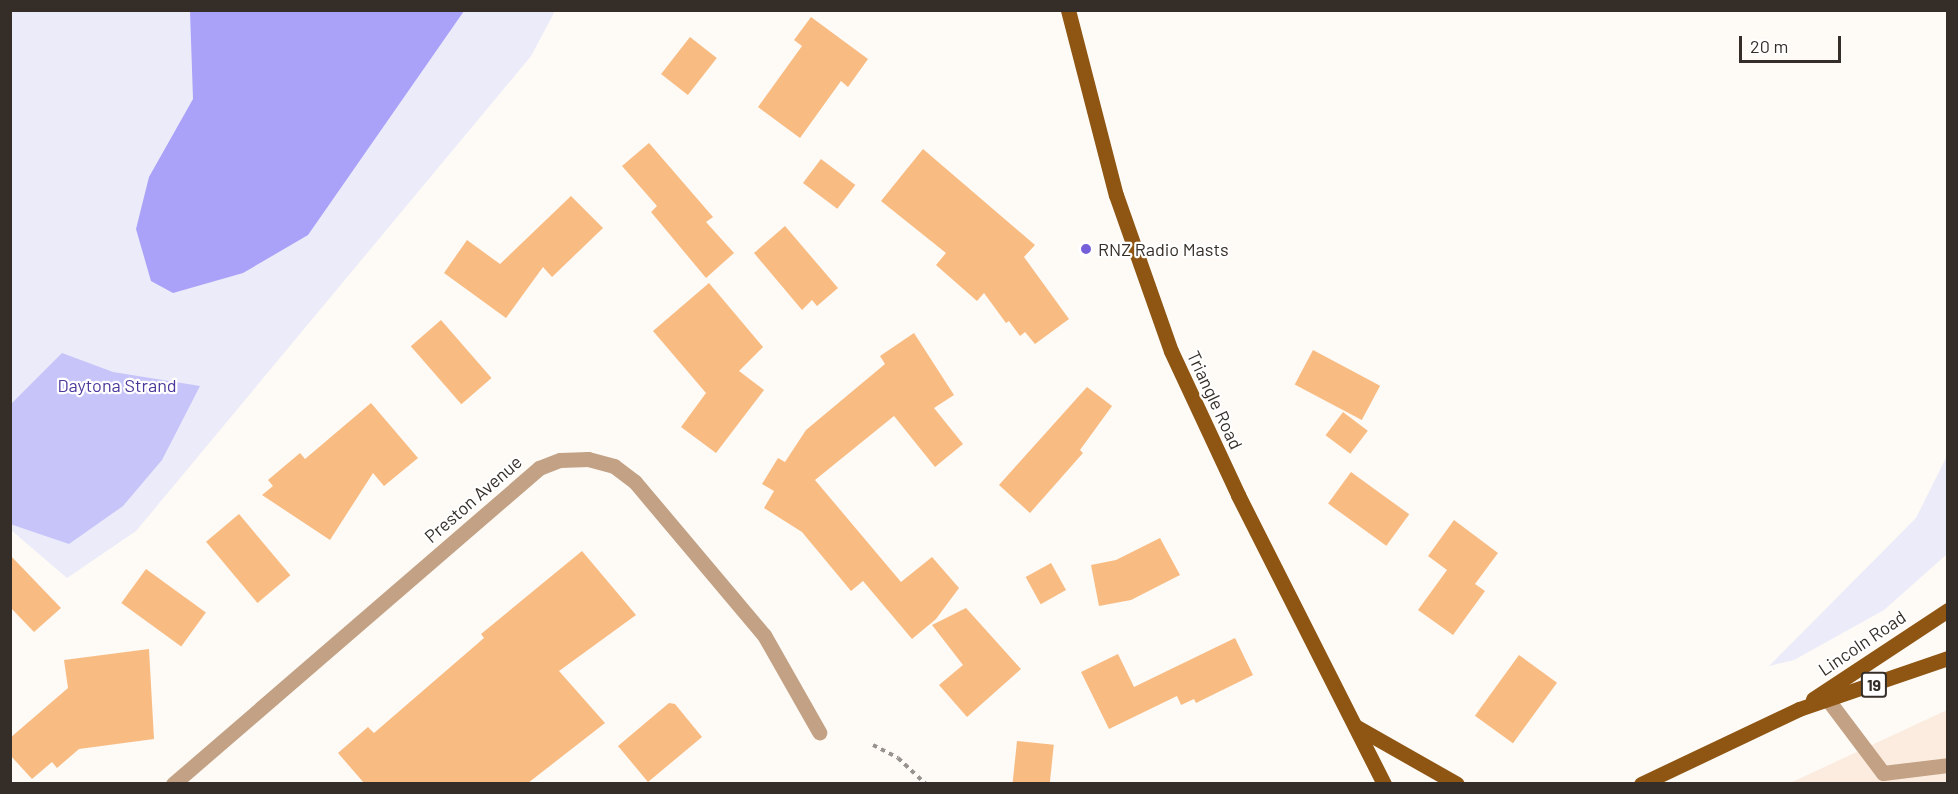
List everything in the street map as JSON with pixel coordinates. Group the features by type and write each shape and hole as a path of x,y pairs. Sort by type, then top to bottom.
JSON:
{"main road":[{"name":"Triangle Road","path":"1068,10 1116,195 1171,351 1238,495 1382,782"},
{"name":"Lincoln Road","path":"1641,783 1662,778 1799,709 1947,610"},
{"name":"Lincoln Road","path":"1799,709 1947,658"},
{"path":"1355,726 1457,783"}],"street":[{"name":"Preston Avenue","path":"174,783 539,468 560,460 588,459 614,466 635,482 764,635 819,732"},
{"path":"1828,700 1882,773 1947,765"}],"path":[{"path":"873,745 898,758 926,783"}],"shaded area":[{"path":"190,11 464,11 308,235 243,273 173,293 151,281 136,229 149,177 193,99"},
{"path":"1947,710 1947,783 1790,783"}],"green space":[{"name":"Daytona Strand","path":"11,11 555,11 531,56 136,531 67,578 11,530"},
{"path":"62,353 113,372 200,386 162,460 123,506 69,544 10,524 11,404"},
{"path":"1947,456 1947,554 1884,610 1794,660 1769,666 1916,518"}],"building":[{"path":"811,17 868,59 848,87 841,81 800,138 758,107 802,46 794,40"},
{"path":"690,37 717,58 688,95 661,74"},
{"path":"649,143 713,217 706,222 734,253 706,278 651,212 657,206 622,166"},
{"path":"923,149 1035,245 1024,257 1069,319 1035,344 1025,332 1020,336 1009,321 1006,323 984,293 977,301 936,265 946,253 881,201"},
{"path":"821,159 855,185 837,209 803,183"},
{"path":"571,196 603,228 552,277 543,267 506,318 444,273 467,240 500,264"},
{"path":"785,226 838,288 817,306 812,300 802,310 754,253"},
{"path":"709,283 763,347 739,371 764,390 716,453 681,427 706,393 653,331"},
{"path":"441,320 492,378 461,404 411,346"},
{"path":"914,333 954,395 934,408 963,444 935,467 894,416 815,480 901,582 932,557 959,588 936,619 912,639 863,581 851,591 802,532 764,508 774,491 762,484 778,458 785,462 806,430 885,364 880,356"},
{"path":"1313,350 1380,386 1362,420 1295,384"},
{"path":"1087,387 1112,406 1080,450 1083,453 1030,513 999,485"},
{"path":"371,403 418,458 384,486 373,473 330,540 262,495 273,486 268,480 300,453 305,459"},
{"path":"1343,412 1368,431 1350,454 1326,435"},
{"path":"1351,472 1409,514 1386,546 1328,504"},
{"path":"239,514 290,575 257,603 206,542"},
{"path":"1454,520 1498,553 1475,584 1485,591 1453,635 1418,610 1447,570 1428,556"},
{"path":"1160,538 1180,575 1131,600 1099,606 1091,565 1116,560"},
{"path":"582,551 636,615 559,671 605,723 528,783 364,783 338,753 368,727 374,733 484,638 481,634"},
{"path":"10,555 61,608 34,632 10,607"},
{"path":"1051,563 1066,590 1041,604 1026,577"},
{"path":"146,569 206,612 181,646 121,603"},
{"path":"966,608 1021,669 967,717 939,685 963,665 932,625"},
{"path":"1235,638 1253,675 1196,703 1194,699 1181,705 1177,696 1109,729 1081,672 1118,654 1134,687"},
{"path":"149,649 154,739 79,749 57,768 52,762 32,779 10,755 10,738 68,688 64,660"},
{"path":"1519,655 1557,683 1513,743 1475,716"},
{"path":"669,703 675,704 702,737 648,782 618,746"},
{"path":"1017,741 1054,745 1050,784 1013,783"}],"place":[{"name":"RNZ Radio Masts","path":"1086,249"}]}
